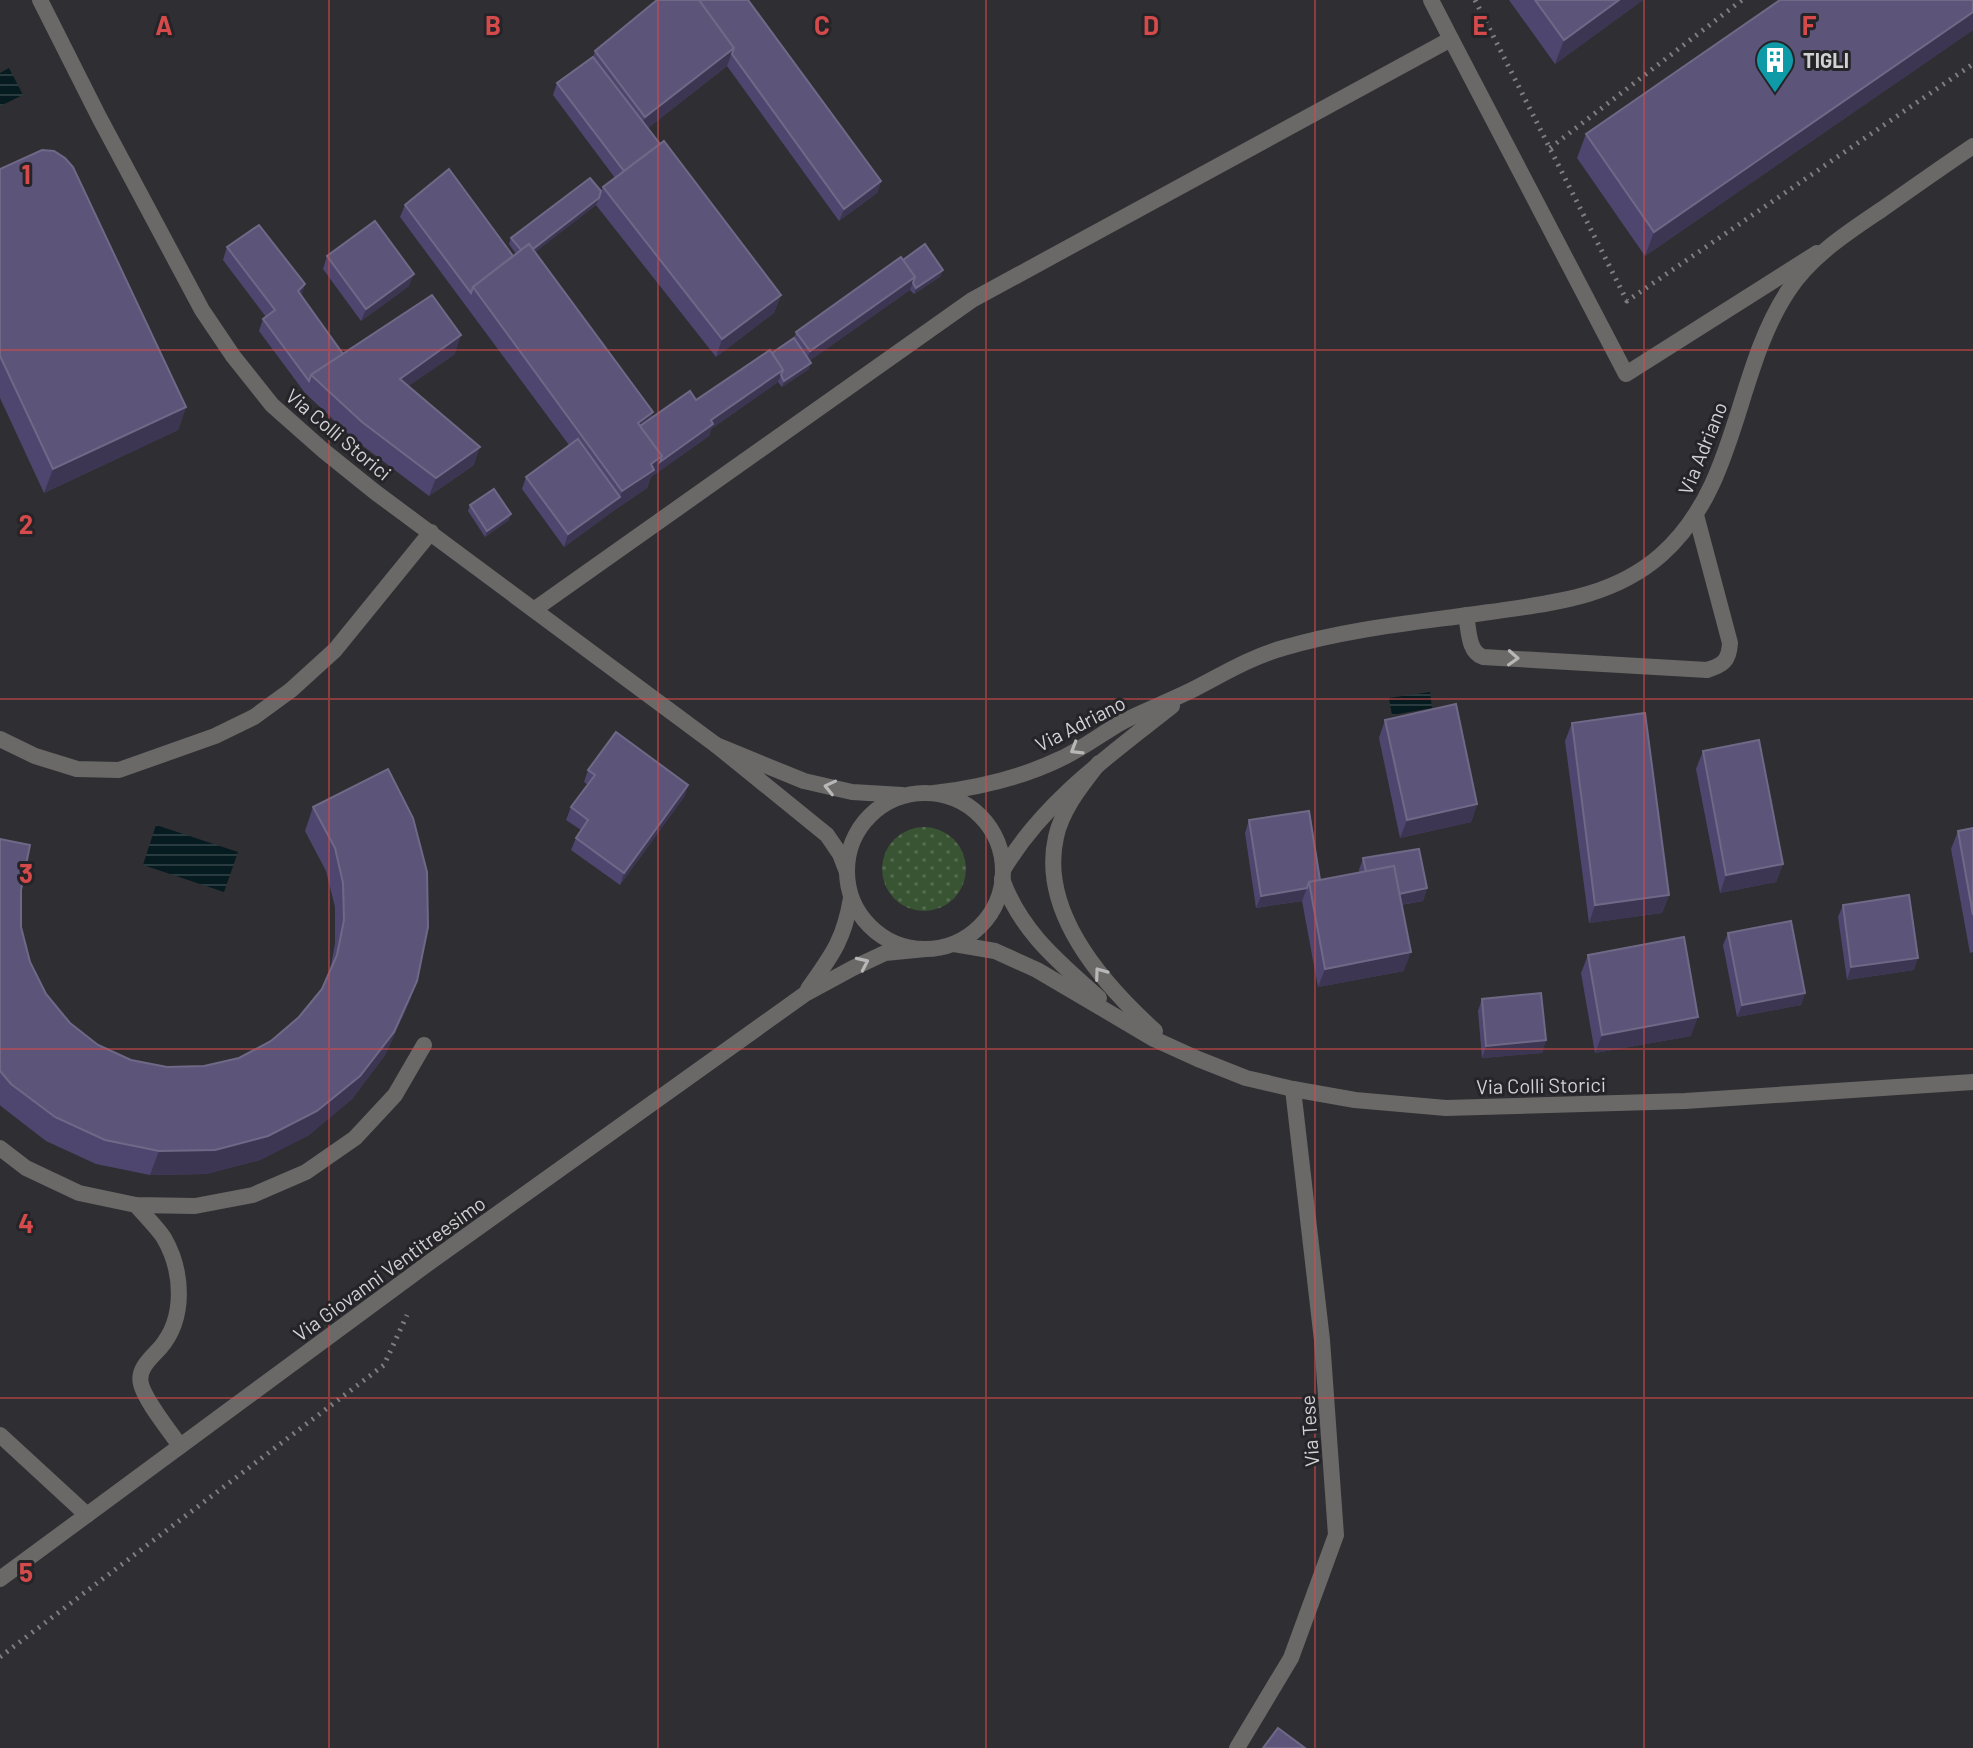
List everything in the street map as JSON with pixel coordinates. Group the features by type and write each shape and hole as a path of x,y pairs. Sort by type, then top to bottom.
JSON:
{"street":[{"name":"Via Colli Storici","path":"40,0 202,310 272,405 324,451 716,745 827,835 840,854 847,872 851,898 862,919 881,936 902,946 926,949 954,944 995,951 1037,970 1174,1049 1246,1078 1355,1100 1446,1108 1685,1101 1973,1082"},
{"path":"1431,0 1626,374 1845,235"},
{"path":"535,609 972,300 1451,39"},
{"name":"Via Adriano","path":"934,793 976,787 1059,760 1122,723 1224,671 1282,648 1357,631 1563,601 1598,592 1643,569 1678,537 1696,515 1708,493 1725,455 1759,350 1789,290 1811,262 1845,235 1973,146"},
{"path":"1466,615 1472,649 1483,657 1707,670 1725,661 1730,654 1730,643 1696,515"},
{"path":"0,739 35,756 77,769 119,770 215,736 254,717 291,690 335,650 431,532"},
{"name":"Via Adriano","path":"1003,875 1016,848 1047,811 1099,763 1195,688"},
{"name":"Via Colli Storici","path":"716,745 804,781 852,792 934,793 956,799 975,811 990,827 999,848 1010,901 1021,920 1049,953 1124,1021"},
{"path":"1099,763 1079,788 1056,834 1052,859 1054,883 1062,909 1103,979 1174,1049"},
{"name":"Via Colli Storici","path":"847,872 851,846 864,823 883,805 907,795"},
{"name":"Via Colli Storici","path":"954,944 972,933 987,918 998,900 1003,875"},
{"name":"Via Giovanni Ventitreesimo","path":"805,994 836,949 847,921 851,898"},
{"name":"Via Giovanni Ventitreesimo","path":"0,1579 430,1262 805,994 885,953 926,949"},
{"path":"0,1148 26,1168 79,1193 136,1205 195,1206 253,1195 306,1172 355,1138 395,1095 424,1045"},
{"name":"Via Tese","path":"1237,1748 1291,1658 1336,1535 1322,1340 1293,1089"},
{"path":"136,1205 163,1237 175,1263 179,1291 175,1319 163,1345 149,1359 140,1377 145,1395 180,1446"},
{"path":"0,1435 87,1515"}],"path":[{"path":"1475,0 1627,301 1973,64"},
{"path":"1550,148 1742,0"},
{"path":"0,1657 384,1365 407,1314"}],"green space":[{"path":"924,827 940,830 954,839 963,853 966,869 963,885 954,899 940,908 924,911 908,908 894,899 885,885 882,869 885,853 894,839 908,830"}],"water":[{"path":"9,68 23,95 0,106 0,73"},
{"path":"1430,692 1432,708 1392,715 1389,698"},
{"path":"156,825 238,852 224,892 143,865"}],"building":[{"path":"657,0 699,0 734,48 645,117 595,51"},
{"path":"699,0 748,0 881,181 844,209 732,54 734,48"},
{"path":"1535,0 1619,0 1564,40"},
{"name":"TIGLI","path":"1780,0 1973,0 1973,12 1654,232 1586,134"},
{"path":"593,57 660,144 624,171 557,83"},
{"path":"664,141 781,295 722,339 603,187"},
{"path":"42,150 54,151 73,167 186,407 53,469 0,356 0,169"},
{"path":"449,169 513,256 473,287 471,293 405,205"},
{"path":"590,178 601,191 599,198 533,249 529,244 521,250 511,238"},
{"path":"375,221 414,274 366,309 327,256"},
{"path":"259,225 305,284 298,291 343,354 311,375 309,381 263,319 275,310 227,247"},
{"path":"529,244 653,412 638,423 662,456 651,464 654,470 622,491 473,287"},
{"path":"925,244 943,270 916,288 913,283 915,277 903,260"},
{"path":"901,257 915,277 810,351 796,332"},
{"path":"432,295 461,335 400,379 480,447 436,478 362,422 311,375"},
{"path":"794,338 811,363 784,381 781,375 783,370 772,353"},
{"path":"770,350 783,370 711,420 713,424 660,462 662,456 640,426 690,391 696,400"},
{"path":"578,439 620,497 568,534 526,477"},
{"path":"494,489 511,514 487,531 470,505"},
{"path":"1456,704 1477,804 1407,820 1385,720"},
{"path":"1645,713 1669,895 1595,905 1572,723"},
{"path":"616,732 688,785 624,873 576,838 588,820 571,807 595,775 588,770"},
{"path":"1759,740 1783,864 1726,875 1703,751"},
{"path":"388,769 413,818 427,872 428,927 417,981 394,1032 360,1076 317,1111 268,1136 215,1150 159,1151 105,1140 55,1117 11,1084 0,1071 0,839 30,845 21,890 21,927 30,962 46,994 70,1023 98,1045 131,1060 167,1067 204,1066 239,1058 271,1041 299,1017 322,989 337,955 344,920 343,883 335,848 313,807"},
{"path":"1309,811 1320,880 1309,882 1307,888 1261,896 1249,820"},
{"path":"1973,828 1973,915 1958,831"},
{"path":"1419,849 1427,888 1399,894 1394,866 1366,872 1363,858"},
{"path":"1394,866 1411,952 1325,969 1309,882"},
{"path":"1909,895 1918,958 1851,967 1843,905"},
{"path":"1791,921 1805,993 1742,1005 1728,933"},
{"path":"1684,937 1698,1017 1602,1035 1588,955"},
{"path":"1541,993 1546,1040 1486,1046 1482,999"},
{"path":"1278,1728 1305,1748 1263,1748"}],"place":[{"name":"TIGLI","path":"1775,94"}]}
